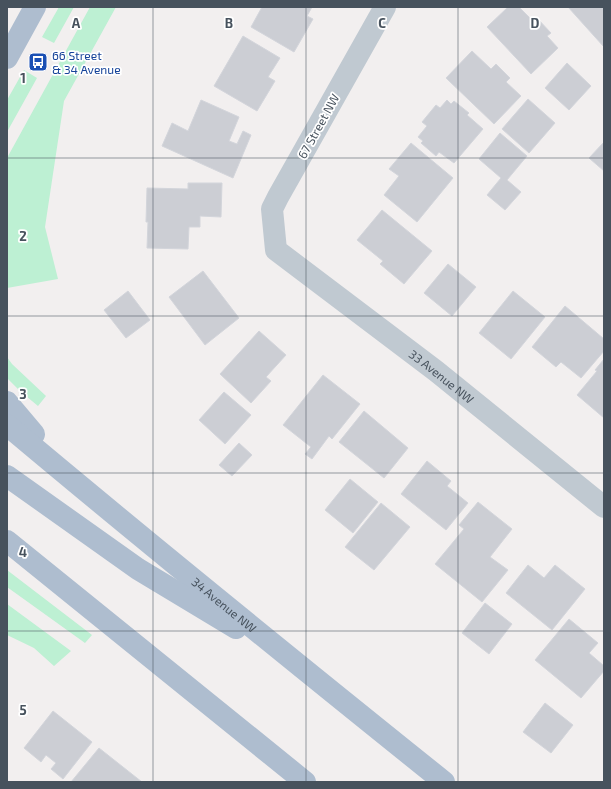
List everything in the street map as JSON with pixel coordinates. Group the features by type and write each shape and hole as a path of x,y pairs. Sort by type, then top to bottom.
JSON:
{"main road":[{"path":"7,58 35,7"},
{"path":"7,402 67,475"},
{"name":"34 Avenue NW","path":"7,425 444,782"},
{"path":"7,476 138,569 302,667"},
{"path":"7,541 305,782"}],"street":[{"name":"67 Street NW","path":"276,250 272,209 385,7"},
{"name":"33 Avenue NW","path":"276,250 436,371 604,507"}],"green space":[{"path":"59,7 74,7 54,43 42,37"},
{"path":"90,7 116,7 64,101 45,227 58,279 7,288 7,158"},
{"path":"24,70 37,78 7,132 7,100"},
{"path":"7,357 12,364 46,396 38,406 7,378"},
{"path":"7,570 92,635 85,643 7,587"},
{"path":"7,604 71,651 54,666 34,648 7,635"}],"building":[{"path":"262,7 312,7 307,16 313,19 294,52 251,27"},
{"path":"508,7 519,7 532,20 536,17 551,33 547,36 558,48 531,74 487,27"},
{"path":"568,7 604,7 604,47"},
{"path":"243,36 280,58 268,77 275,81 257,111 214,86"},
{"path":"472,51 491,69 496,64 510,78 506,82 521,96 494,124 446,78"},
{"path":"567,63 591,86 569,110 545,88"},
{"path":"528,99 555,123 529,153 502,129"},
{"path":"201,100 239,117 229,141 237,144 243,131 251,135 233,178 162,146 172,123 188,131"},
{"path":"447,100 451,104 454,101 469,113 467,115 483,129 454,163 439,152 436,156 421,143 423,141 418,137 427,126 422,122 436,105 440,108"},
{"path":"500,133 527,156 507,180 521,192 505,210 487,195 501,178 479,159"},
{"path":"604,142 604,171 589,158"},
{"path":"411,143 453,178 417,222 384,195 399,176 389,169"},
{"path":"188,183 222,183 221,217 200,216 200,227 189,227 188,249 147,248 147,188 188,189"},
{"path":"382,210 432,251 404,284 380,264 383,261 357,240"},
{"path":"448,264 476,287 452,316 424,293"},
{"path":"203,271 239,318 205,345 169,297"},
{"path":"128,291 150,320 126,338 104,310"},
{"path":"513,291 545,317 511,359 479,333"},
{"path":"565,306 604,339 604,351 581,378 561,362 556,367 532,347"},
{"path":"259,331 286,355 266,377 271,381 251,403 220,374"},
{"path":"604,359 604,418 577,395 597,371 595,370"},
{"path":"323,375 360,404 332,439 329,436 312,459 305,454 311,447 283,425"},
{"path":"224,392 251,415 225,444 199,420"},
{"path":"364,411 408,448 384,478 339,442"},
{"path":"239,443 252,455 232,476 219,465"},
{"path":"427,461 451,481 447,486 468,503 446,530 401,494"},
{"path":"350,479 378,502 353,533 325,510"},
{"path":"478,502 512,529 490,557 508,570 482,602 435,564 464,529 459,525"},
{"path":"381,503 410,527 374,570 345,547"},
{"path":"528,565 544,578 555,565 585,589 552,630 506,593"},
{"path":"485,603 512,624 489,654 462,633"},
{"path":"569,619 598,643 589,653 604,666 604,671 581,698 535,660"},
{"path":"545,703 573,725 551,753 523,732"},
{"path":"53,711 92,742 63,779 51,769 56,763 46,755 41,762 24,748"},
{"path":"99,748 142,782 71,782"}],"place":[{"name":"66 Street & 34 Avenue","path":"38,62"}]}
